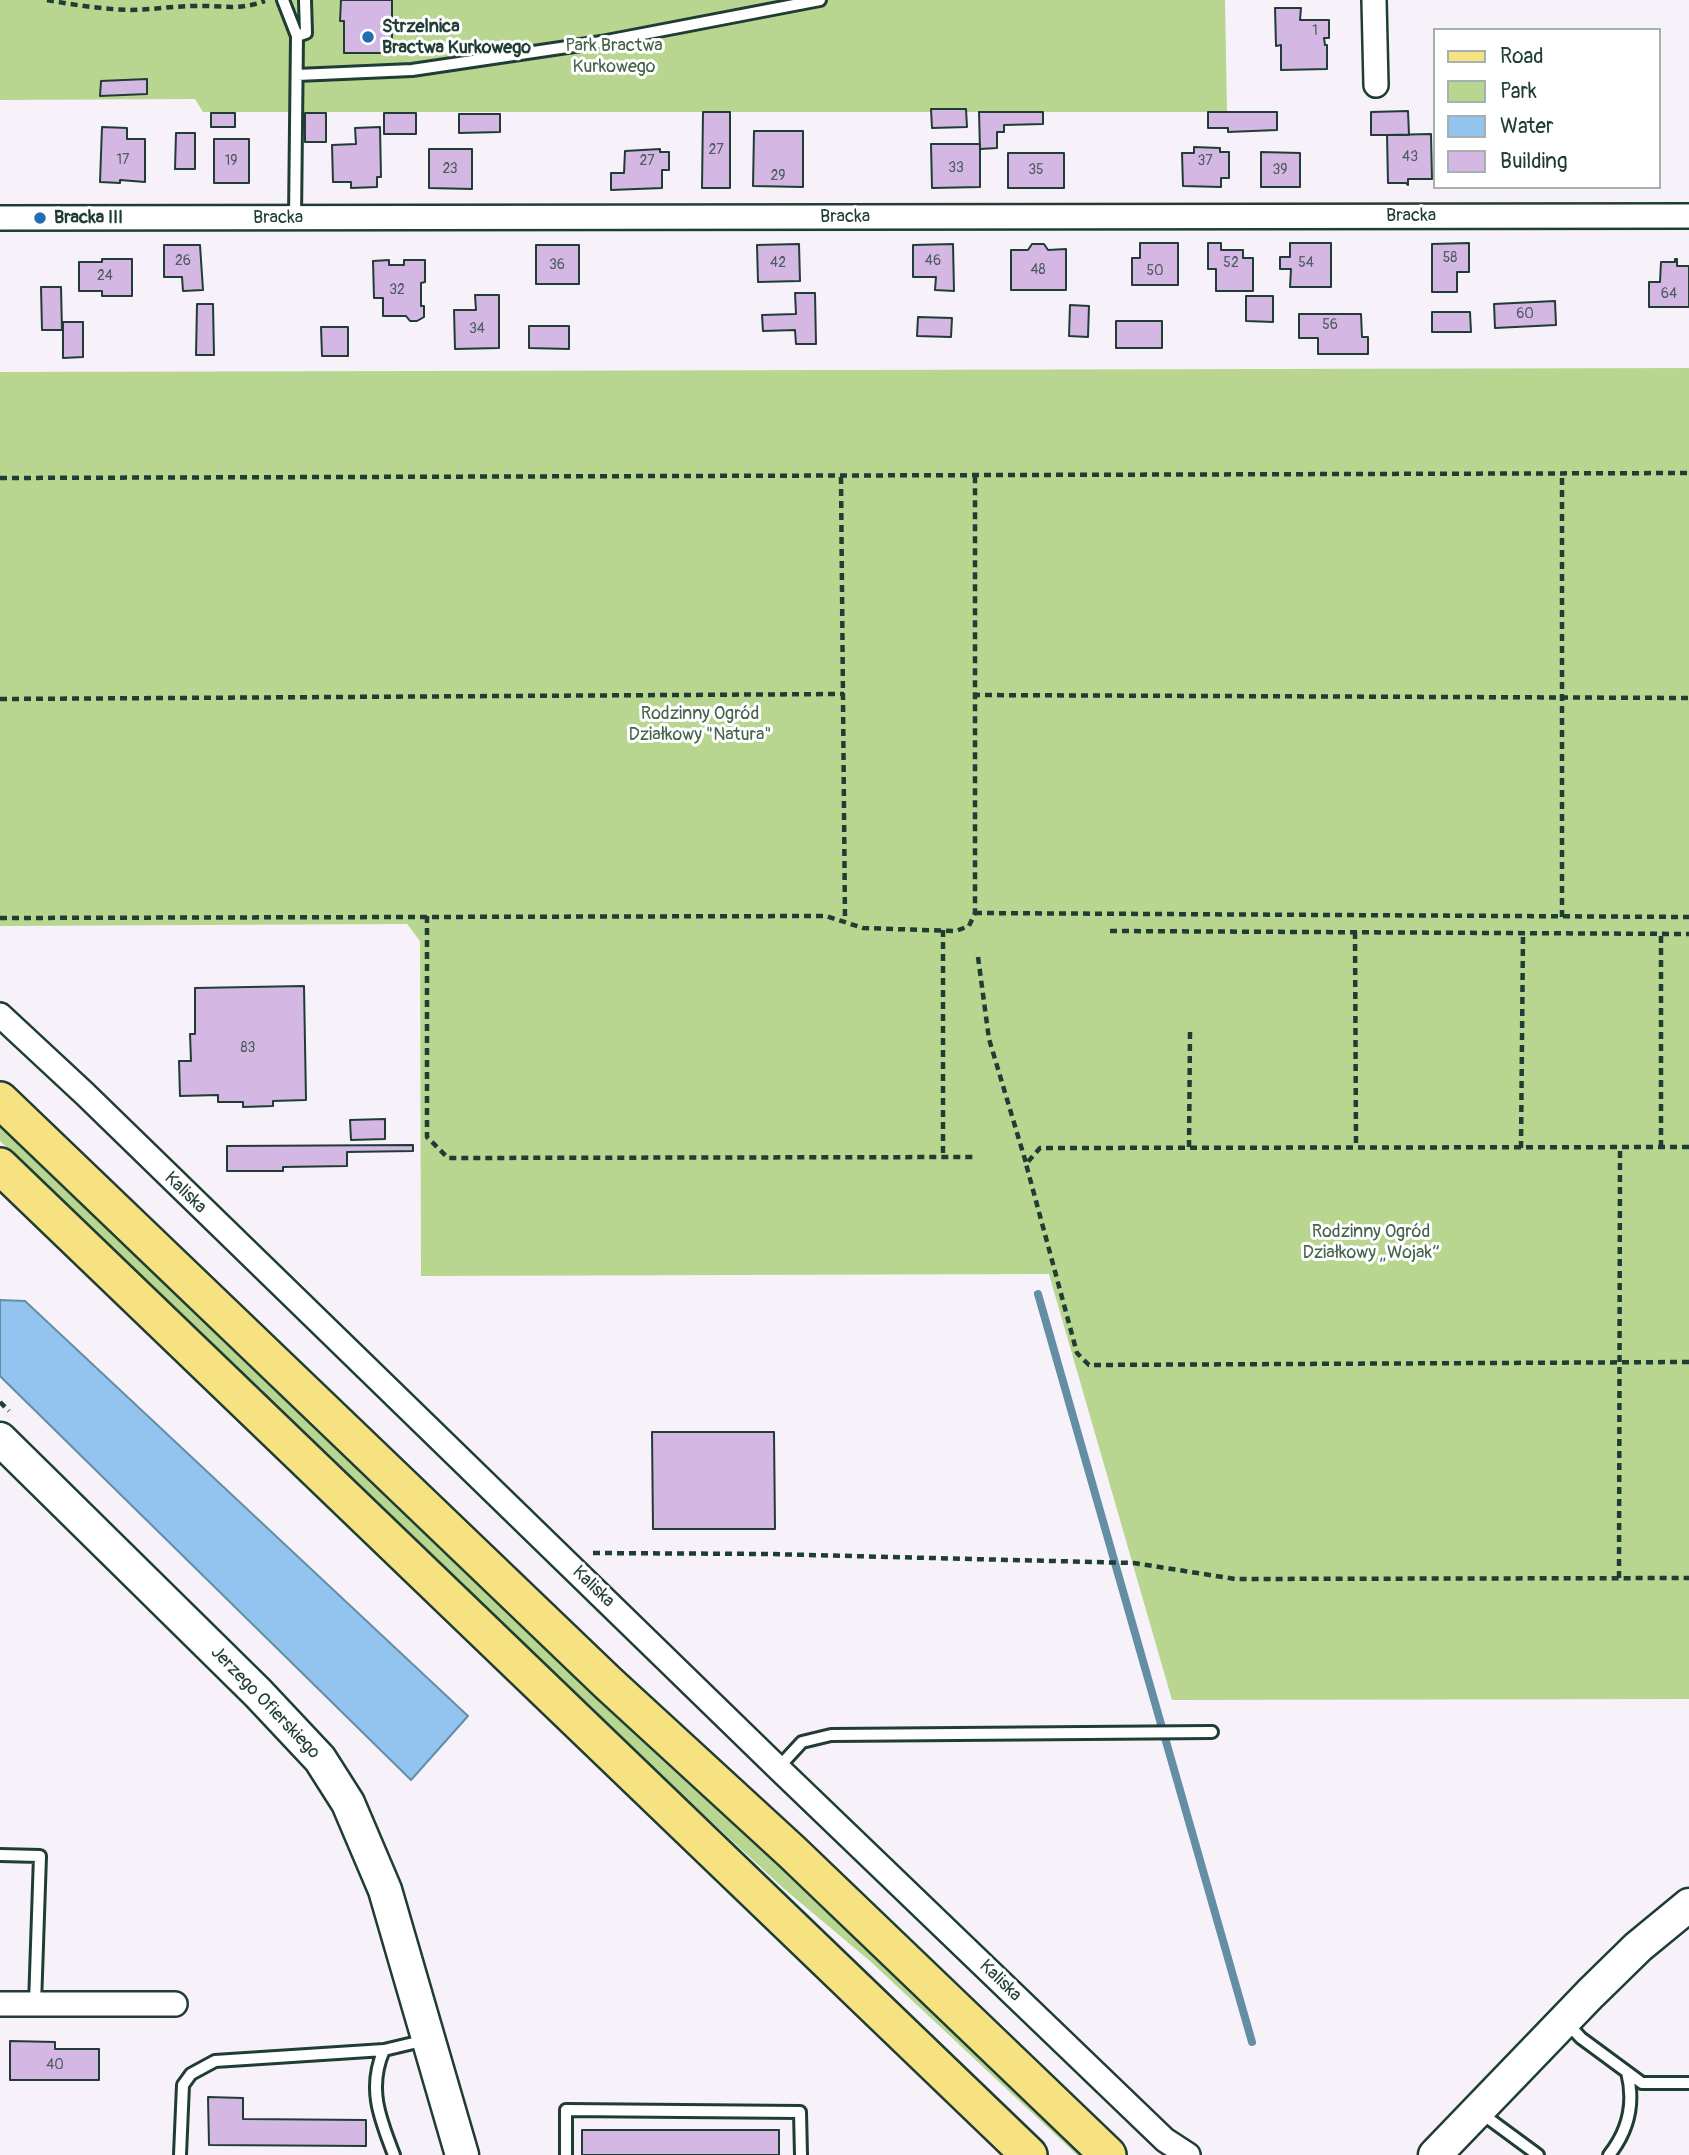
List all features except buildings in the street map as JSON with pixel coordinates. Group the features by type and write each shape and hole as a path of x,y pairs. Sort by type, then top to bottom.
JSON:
{"main road":[{"path":"0,1100 608,1683 793,1852 1108,2155"},
{"path":"0,1166 1029,2155"}],"street":[{"path":"1374,0 1376,85"},
{"name":"Bracka","path":"0,218 1689,216"},
{"name":"Kaliska","path":"0,1015 85,1094 778,1769 1165,2140 1188,2155"},
{"name":"Jerzego Ofierskiego","path":"0,1439 258,1693 320,1759 348,1802 384,1890 462,2155"},
{"path":"1436,2155 1565,2020 1639,1947 1689,1905"},
{"path":"0,2004 175,2004"}],"lane":[{"path":"284,0 297,36 295,218"},
{"path":"297,36 306,33 305,0"},
{"path":"297,75 412,70 601,42 820,0"},
{"path":"778,1769 802,1742 831,1735 1212,1732"},
{"path":"0,1855 40,1856 35,2004"},
{"path":"1565,2020 1581,2038 1642,2083 1689,2082"},
{"path":"180,2155 183,2085 191,2074 215,2061 384,2050 428,2039"},
{"path":"384,2050 377,2066 374,2084 376,2102 394,2155"},
{"path":"1609,2155 1622,2140 1629,2118 1632,2096 1627,2072"},
{"path":"566,2155 566,2110 800,2112 801,2155"},
{"path":"1478,2111 1538,2155"}],"path":[{"path":"47,0 130,10 203,5 225,9 249,7 269,0"},
{"path":"1562,473 1562,917"},
{"path":"0,478 1689,473"},
{"path":"0,918 825,916 863,928 956,931 969,926 975,913 975,476"},
{"path":"841,477 845,921"},
{"path":"0,699 844,694"},
{"path":"973,695 1689,698"},
{"path":"975,913 1689,917"},
{"path":"427,916 427,1137 448,1158 974,1157"},
{"path":"943,930 943,1156"},
{"path":"1110,931 1689,934"},
{"path":"1355,932 1356,1148"},
{"path":"1521,1148 1522,934"},
{"path":"1661,934 1661,1147"},
{"path":"978,957 989,1039 1077,1353 1090,1365 1689,1362"},
{"path":"1189,1032 1189,1147"},
{"path":"1026,1164 1040,1148 1689,1147"},
{"path":"1619,1578 1620,1148"},
{"path":"557,1552 1134,1563 1235,1579 1689,1578"}],"green space":[{"name":"Park Bractwa Kurkowego","path":"0,0 1225,0 1227,112 203,112 195,99 0,100"},
{"name":"Rodzinny Ogród Działkowy \"Natura\"","path":"1689,368 1689,1699 1172,1700 1049,1274 421,1276 420,941 407,924 0,926 0,372"},
{"path":"0,1123 1085,2155 1077,2155 870,1961 783,1888 619,1736 0,1141"}],"water":[{"path":"0,1300 25,1301 468,1716 411,1780 0,1376"}],"waterway":[{"path":"1038,1294 1252,2042"}],"place":[{"name":"Strzelnica Bractwa Kurkowego","path":"368,37"},
{"name":"Bracka III","path":"40,218"}],"park label":[{"name":"Rodzinny Ogród Działkowy „Wojak”","path":"1371,1242"}]}
